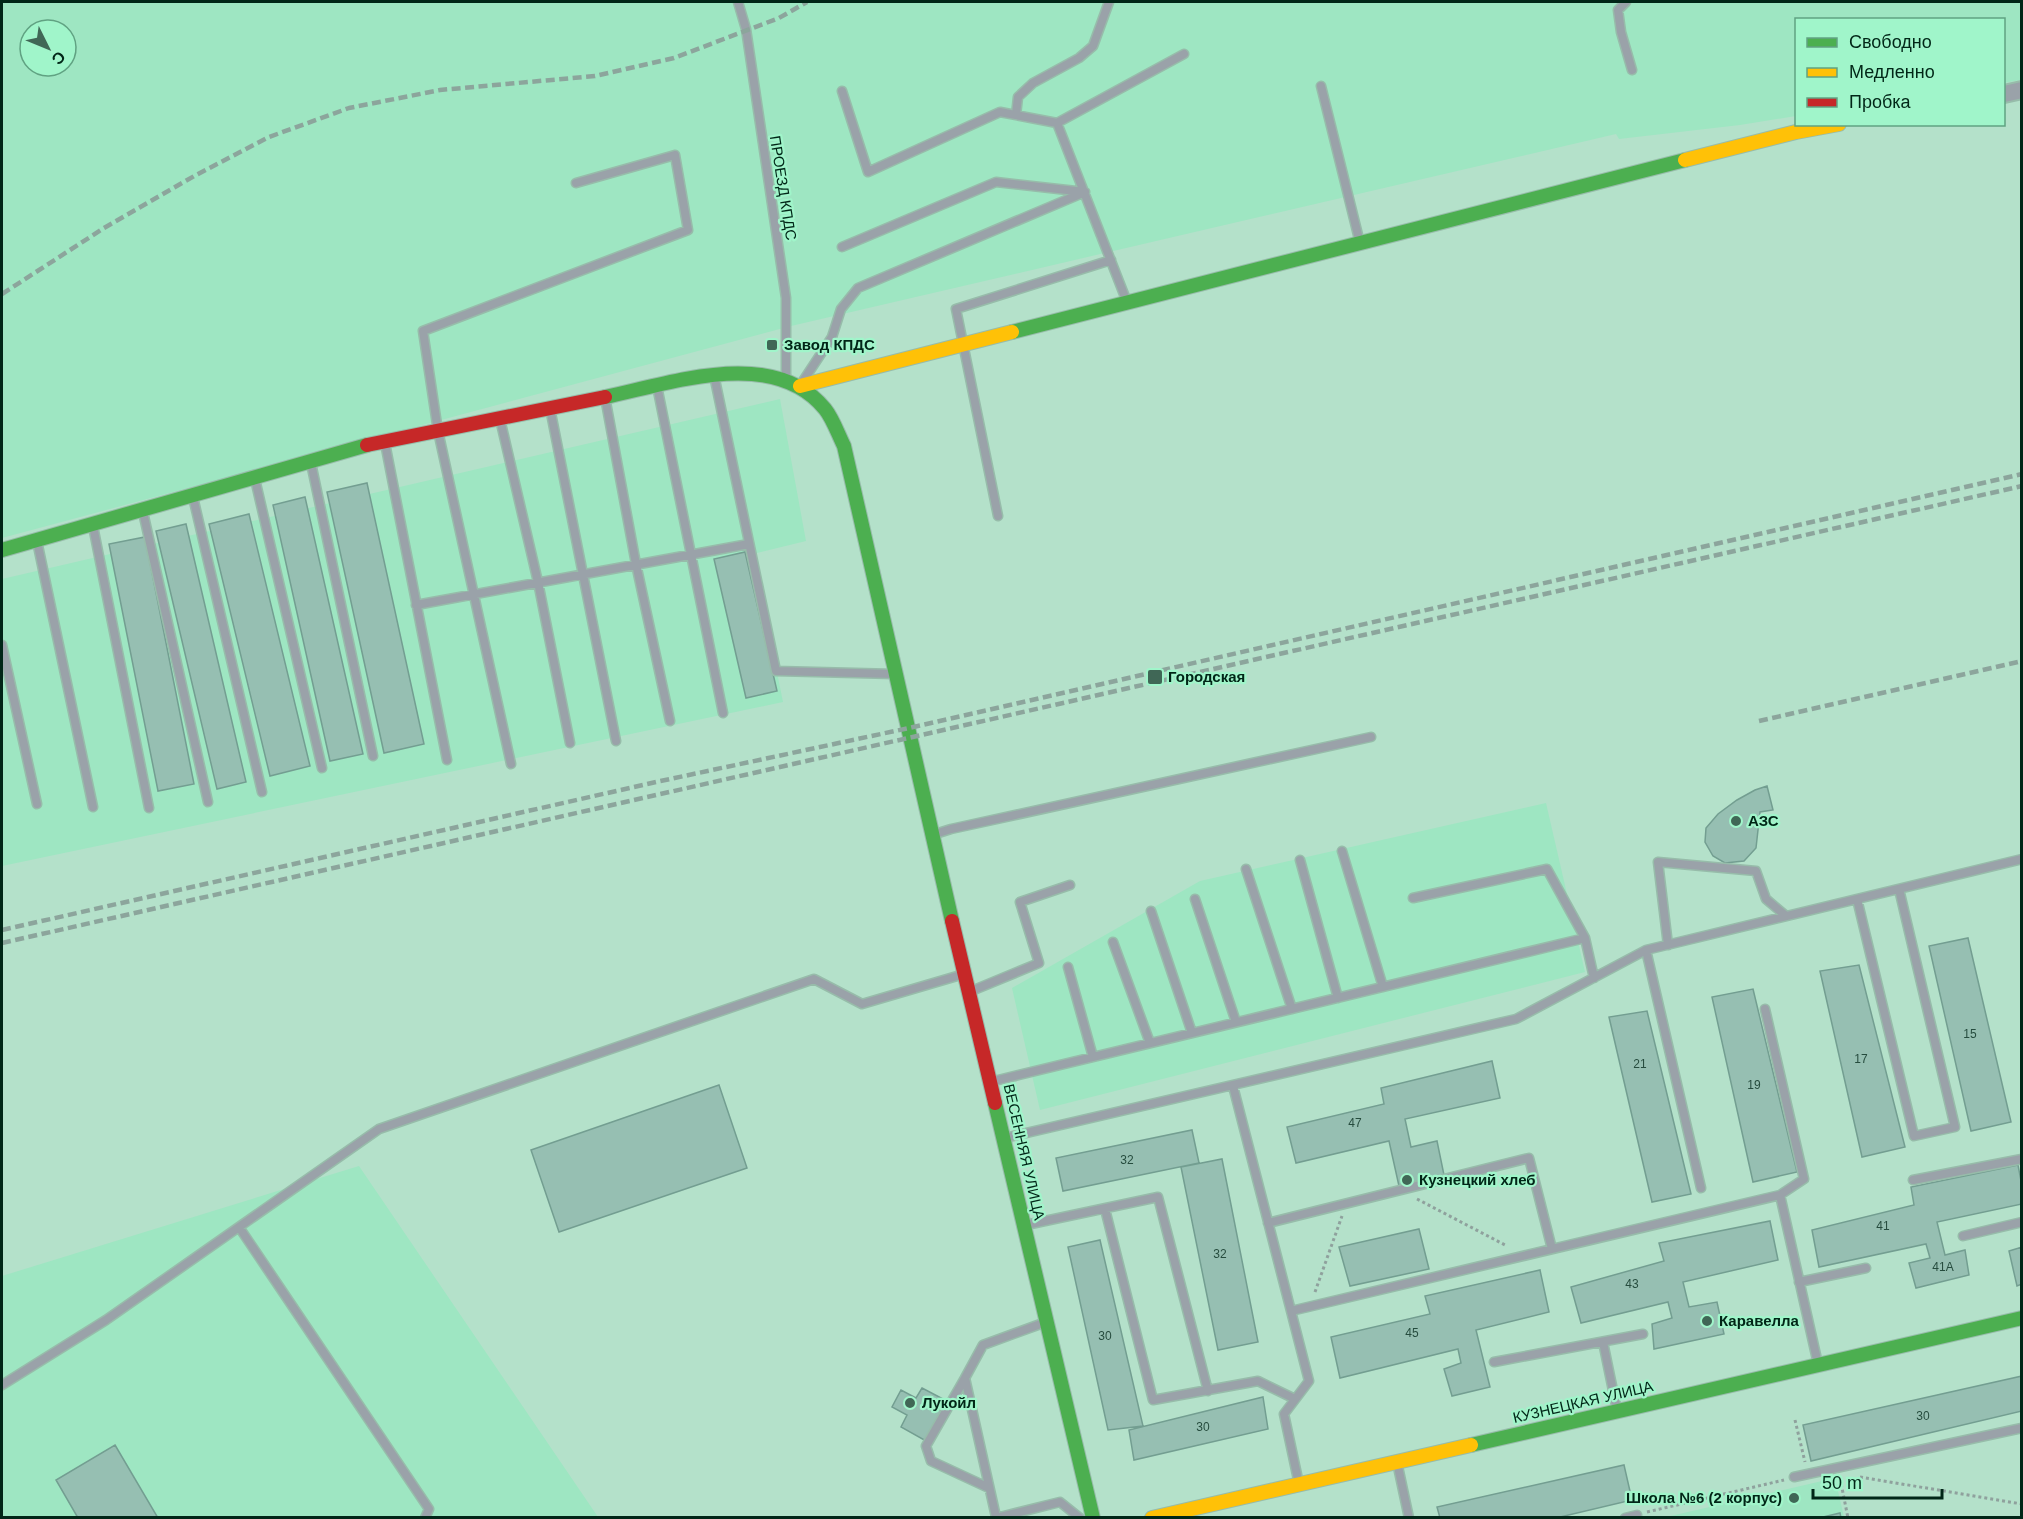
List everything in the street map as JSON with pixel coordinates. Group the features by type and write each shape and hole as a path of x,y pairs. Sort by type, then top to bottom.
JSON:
{"street":[{"path":"2005,94 2022,90"},
{"path":"2,550 385,442 714,374 778,377 793,383 962,344 1796,132 1828,126"},
{"name":"ВЕСЕННЯЯ УЛИЦА","path":"793,383 826,410 844,446 932,836 1093,1518"},
{"name":"КУЗНЕЦКАЯ УЛИЦА","path":"1152,1518 2022,1318"}],"lane":[{"name":"ПРОЕЗД КПДС","path":"738,2 746,29 786,298 793,383"},
{"path":"1016,115 1018,97 1033,83 1079,58 1093,46 1109,2"},
{"path":"1626,2 1618,10 1621,32 1632,70"},
{"path":"842,91 868,172 1000,112 1057,123 1184,54"},
{"path":"1321,86 1360,243"},
{"path":"1057,123 1127,302"},
{"path":"511,764 438,431 423,331 688,230 675,155 576,183"},
{"path":"842,247 996,182 1085,192"},
{"path":"793,383 832,337 841,309 858,288 1085,192"},
{"path":"998,516 956,309 1112,260"},
{"path":"714,374 776,671 896,674"},
{"path":"657,386 723,714"},
{"path":"605,397 636,564 670,721"},
{"path":"550,408 616,741"},
{"path":"500,418 538,582 570,743"},
{"path":"385,442 447,760"},
{"path":"311,462 373,756"},
{"path":"254,478 322,768"},
{"path":"193,496 262,792"},
{"path":"143,510 208,802"},
{"path":"93,525 149,808"},
{"path":"37,541 93,807"},
{"path":"416,605 749,544"},
{"path":"2,645 37,804"},
{"path":"932,836 951,829 1371,737"},
{"path":"1342,851 1383,987"},
{"path":"1003,1139 1516,1019 1646,950 2022,859"},
{"path":"1300,860 1338,998"},
{"path":"1668,945 1658,862 1756,871 1766,899 1786,916"},
{"path":"1246,869 1292,1009"},
{"path":"1413,898 1547,869 1585,938 1594,978"},
{"path":"969,992 1039,963 1020,902 1070,885"},
{"path":"1857,899 1914,1136 1955,1127 1899,889"},
{"path":"1195,899 1236,1022"},
{"path":"1151,911 1192,1033"},
{"path":"990,1082 1585,938"},
{"path":"1113,942 1150,1043"},
{"path":"1646,950 1701,1188"},
{"path":"1068,967 1093,1057"},
{"path":"2,1385 106,1320 379,1129 814,980 862,1004 964,973"},
{"path":"1291,1311 1780,1195 1804,1179 1765,1009"},
{"path":"1233,1086 1309,1381 1284,1414 1299,1484"},
{"path":"1268,1222 1528,1158 1552,1249"},
{"path":"1913,1180 2022,1159"},
{"path":"1780,1195 1818,1364"},
{"path":"1024,1226 1158,1197 1208,1390"},
{"path":"1105,1209 1153,1400 1258,1382 1295,1399"},
{"path":"1963,1236 2022,1222"},
{"path":"240,1227 429,1509 425,1518"},
{"path":"1799,1282 1866,1268"},
{"path":"989,1488 931,1461 926,1446 983,1345 1047,1322"},
{"path":"1494,1362 1643,1334"},
{"path":"1603,1342 1617,1411"},
{"path":"965,1378 996,1517 1060,1502 1080,1518"},
{"path":"1794,1477 2022,1428"},
{"path":"1397,1461 1409,1518"},
{"path":"1625,1518 1637,1515"}],"path":[{"path":"1400,1190 1525,1256"},
{"path":"1310,1307 1347,1203"},
{"path":"1795,1420 1808,1474"},
{"path":"1849,1465 1851,1476 1888,1480 2022,1504"},
{"path":"1838,1467 1848,1518"},
{"path":"1637,1515 1794,1477"}],"shaded area":[{"path":"2,2 2021,2 2021,80 2005,83 2005,18 1795,18 1795,116 1619,139 1616,134 791,326 2,538"},
{"path":"780,399 806,541 753,554 783,702 2,866 2,579"},
{"path":"1546,803 1585,972 1040,1110 1012,988 1200,881"},
{"path":"359,1166 598,1517 2,1518 2,1276"},
{"name":"Школа №6 (2 корпус)","path":"1835,1478 1844,1517 1662,1518"}],"building":[{"path":"367,483 424,744 384,753 327,492"},
{"path":"305,497 363,754 330,761 273,505"},
{"path":"249,514 310,766 270,776 209,524"},
{"path":"186,524 246,782 217,789 156,531"},
{"path":"145,537 194,784 158,791 109,544"},
{"path":"745,552 777,691 746,698 714,559"},
{"name":"АЗС","path":"1767,786 1773,810 1760,812 1756,848 1744,861 1725,863 1713,856 1705,842 1706,828 1718,814 1737,800"},
{"path":"1968,938 2011,1122 1971,1131 1929,946"},
{"path":"1859,965 1905,1147 1862,1157 1820,971"},
{"path":"1753,989 1797,1172 1753,1182 1712,997"},
{"path":"1647,1011 1691,1194 1652,1202 1609,1017"},
{"path":"1492,1061 1500,1098 1405,1119 1411,1147 1437,1141 1444,1175 1399,1186 1389,1141 1296,1163 1287,1127 1384,1104 1381,1088"},
{"path":"719,1085 747,1168 559,1232 531,1150"},
{"path":"1192,1130 1199,1163 1063,1191 1056,1158"},
{"path":"1222,1159 1258,1342 1218,1350 1181,1167"},
{"path":"2018,1165 2022,1186 2022,1204 1937,1222 1945,1255 1965,1250 1969,1275 1916,1288 1909,1263 1930,1258 1926,1244 1819,1267 1812,1230 1914,1205 1911,1187"},
{"path":"1770,1221 1778,1260 1683,1282 1689,1307 1717,1302 1724,1334 1654,1349 1652,1324 1672,1318 1668,1302 1581,1323 1571,1287 1664,1261 1659,1243"},
{"path":"1419,1229 1429,1269 1350,1286 1339,1247"},
{"path":"1100,1240 1143,1426 1108,1430 1068,1247"},
{"path":"2022,1247 2022,1284 2017,1286 2009,1251"},
{"path":"1540,1270 1549,1312 1476,1330 1490,1387 1452,1396 1444,1369 1461,1363 1458,1349 1340,1378 1331,1337 1430,1314 1425,1296"},
{"path":"2022,1376 2022,1411 1811,1461 1803,1425"},
{"path":"922,1388 947,1401 926,1441 901,1427 907,1415 892,1407 901,1390 916,1398"},
{"path":"1263,1397 1268,1429 1134,1460 1129,1430"},
{"path":"115,1445 158,1518 78,1518 56,1480"},
{"path":"1624,1465 1632,1500 1556,1518 1440,1518 1437,1507"},
{"path":"1840,1513 1841,1518 1819,1518"}],"railway":[{"path":"2,294 104,228 196,175 269,137 349,108 440,90 595,76 674,58 779,18 807,2"},
{"path":"2,930 656,782 909,728 2022,474"},
{"path":"2,943 2022,486"},
{"path":"1759,721 2022,661"}],"traffic: fast":[{"path":"1012,332 1685,160"},
{"path":"605,397 691,378 721,374 751,374 779,379 804,390 828,413 844,446 952,921"},
{"path":"2,550 367,445"},
{"path":"995,1103 1093,1518"},
{"path":"1471,1445 2022,1318"}],"traffic: slow":[{"path":"1685,160 1828,126"},
{"path":"800,386 1012,332"},
{"path":"1152,1518 1471,1445"}],"traffic: jam":[{"path":"367,445 605,397"},
{"path":"952,921 995,1103"}],"place":[{"name":"Завод КПДС","path":"772,345"},
{"name":"Городская","path":"1155,677"},
{"name":"АЗС","path":"1736,821"},
{"name":"Кузнецкий хлеб","path":"1407,1180"},
{"name":"Каравелла","path":"1707,1321"},
{"name":"Лукойл","path":"910,1403"},
{"name":"Школа №6 (2 корпус)","path":"1794,1498"}]}
